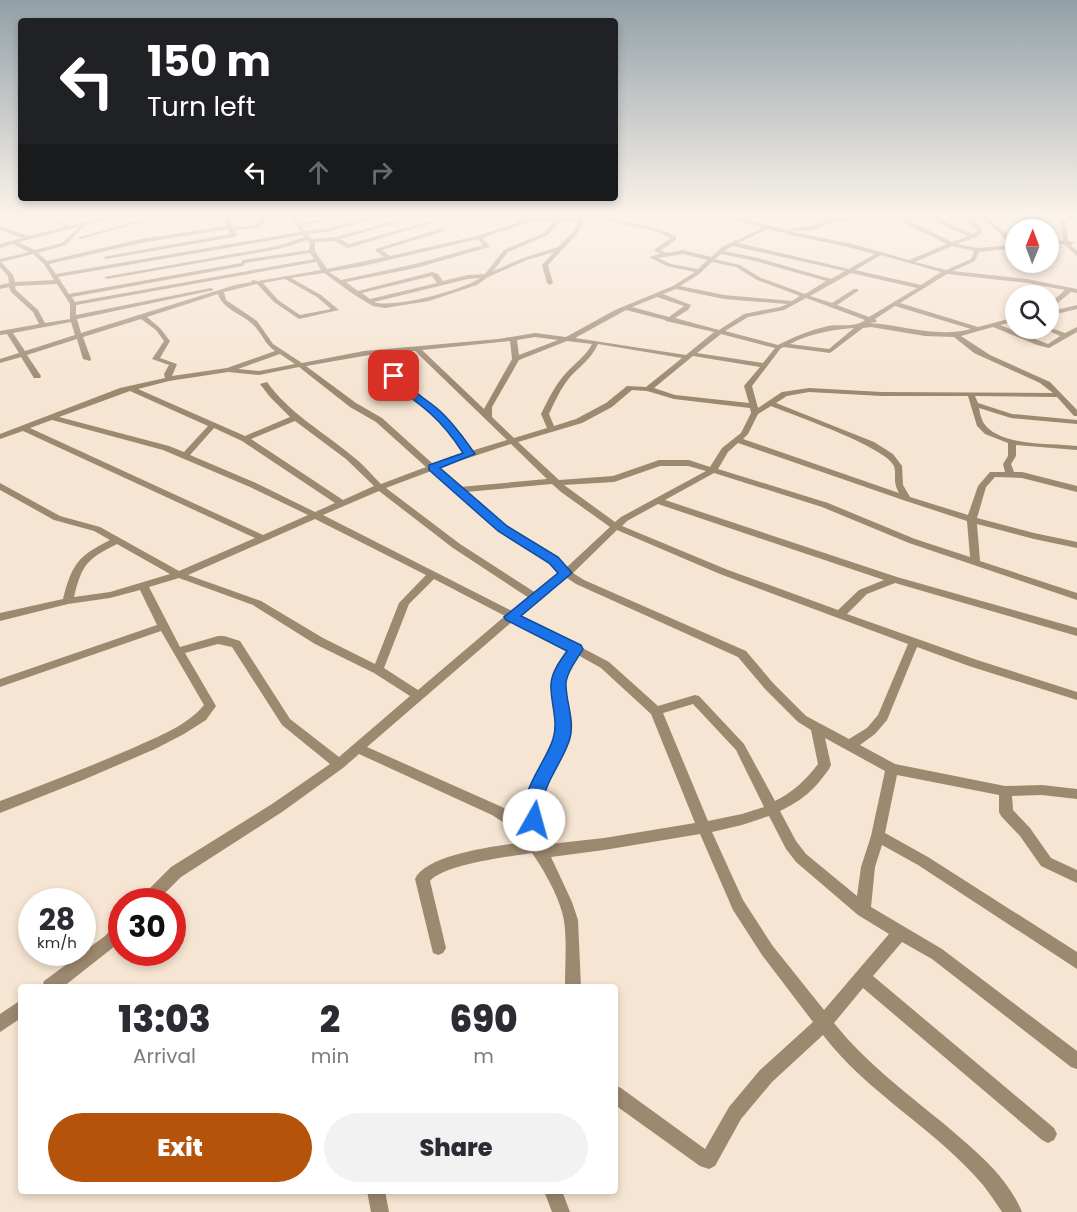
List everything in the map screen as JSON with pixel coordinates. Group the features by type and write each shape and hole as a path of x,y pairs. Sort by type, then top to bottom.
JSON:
{"street":[{"path":"8,272 14,284 13,291 36,311 43,326"},
{"path":"52,272 73,304 73,319 81,336 87,359"},
{"path":"0,287 95,272"},
{"path":"107,277 137,272"},
{"path":"68,296 194,272"},
{"path":"246,272 248,276 259,283 276,301 299,317 336,310 319,296 288,279"},
{"path":"73,304 267,272"},
{"path":"0,361 22,356 237,286 326,272 375,305 385,306 429,299 467,288 497,272"},
{"path":"339,282 389,272"},
{"path":"369,301 486,276 490,272"},
{"path":"547,272 550,283"},
{"path":"516,359 567,339 627,308 659,295 698,272"},
{"path":"747,272 759,279 802,294 867,322 925,334 956,335 1005,322"},
{"path":"800,272 831,281"},
{"path":"648,389 718,333 746,315 779,310 802,294 849,272"},
{"path":"853,272 922,287"},
{"path":"941,272 1027,281 1077,291"},
{"path":"627,308 718,333 781,346 830,351 867,322 949,272"},
{"path":"355,293 432,274 436,275 441,284"},
{"path":"237,286 248,276"},
{"path":"207,280 223,301 255,322 271,345 353,405 389,428 503,528 554,560 566,573 580,582 742,654 789,707 817,728 892,769 1005,791 1042,790 1077,794"},
{"path":"675,287 724,297 790,302"},
{"path":"832,306 856,290"},
{"path":"1059,299 1069,290"},
{"path":"0,333 10,333 112,310 216,292"},
{"path":"659,295 688,305 686,309 668,320"},
{"path":"895,304 978,329"},
{"path":"1059,311 1077,307"},
{"path":"112,310 124,323"},
{"path":"143,317 168,341 156,359 173,364 168,374 169,379"},
{"path":"160,888 177,872 277,808 339,764 511,617 556,582 615,526 639,509 712,471 725,450 738,440 754,410 748,386 781,346 798,337 829,328 867,322"},
{"path":"992,325 1044,345 1053,345 1077,329"},
{"path":"10,333 22,356 37,376"},
{"path":"1059,333 1066,336"},
{"path":"228,370 259,373 377,352 514,341 535,335 764,365"},
{"path":"956,335 971,349 986,357 1045,382 1077,414"},
{"path":"488,418 487,410 516,359 514,341"},
{"path":"551,428 545,414 553,395 570,374 590,356 596,342"},
{"path":"416,348 555,482 615,526 724,572 840,615 1077,696"},
{"path":"1,436 123,390 169,379 228,370 281,351"},
{"path":"377,352 399,384 435,412 460,438 470,454"},
{"path":"264,384 273,399 294,418 352,459 380,487 495,572 535,597"},
{"path":"0,617 68,601 110,595 179,575 380,487 470,454 590,416 630,388 648,389 674,397 754,410 785,394 809,390 882,394 1059,395"},
{"path":"132,389 245,439 341,503"},
{"path":"970,394 976,405 976,414 984,429 998,439 1077,448"},
{"path":"770,403 880,450 898,466 899,485 906,497"},
{"path":"976,405 1011,416 1077,422"},
{"path":"50,417 166,448 253,485 605,665 656,711 704,829 746,919 823,1023 868,1072 968,1156 991,1180 1013,1212"},
{"path":"245,439 294,418"},
{"path":"185,456 213,425"},
{"path":"23,428 263,538"},
{"path":"738,440 972,519 1041,539 1077,545"},
{"path":"1010,473 1007,464 1012,456 1012,442"},
{"path":"458,490 522,482 614,479 661,462 689,463 825,505 912,540 1077,597"},
{"path":"975,562 972,519 981,486 986,479 993,474 1010,473 1077,489"},
{"path":"0,486 57,518 97,529 179,575 257,603 319,641 378,670 419,696"},
{"path":"658,501 893,579 995,606 1077,632"},
{"path":"68,601 76,569 80,563 116,541"},
{"path":"554,560 578,560"},
{"path":"378,670 404,603 432,575"},
{"path":"840,615 863,592 893,579"},
{"path":"556,582 580,582"},
{"path":"0,807 141,751 206,715 210,706 179,651 162,627 143,586"},
{"path":"0,683 162,627"},
{"path":"179,651 218,640 236,644 286,722 339,764"},
{"path":"850,745 871,731 883,717 914,642"},
{"path":"573,984 571,920 566,902 542,852 534,820 534,802 544,773 562,738 563,716 559,683 562,668 576,649"},
{"path":"656,711 691,698 702,703 740,747 790,845 801,858 863,910 937,954 1077,1061"},
{"path":"438,948 422,879 423,874 449,863 596,846 704,829 772,810 790,799 821,772 825,765 817,728"},
{"path":"357,748 497,811 520,826 542,852"},
{"path":"863,910 868,867 878,836 892,769"},
{"path":"1005,791 1006,812 1025,832 1043,858 1077,877"},
{"path":"878,836 923,861 1077,961"},
{"path":"618,1096 709,1160 735,1113 766,1076 823,1023 900,933"},
{"path":"54,984 108,942"},
{"path":"862,977 1048,1134"},
{"path":"0,1024 18,1010"},
{"path":"377,1194 380,1212"},
{"path":"553,1194 561,1212"}],"route":[{"path":"394,376 399,384 435,412 455,432 470,454 433,467 439,474 503,528 554,560 566,573 511,617 576,649 562,668 559,683 563,716 562,738 544,773 534,802 534,820"}]}
